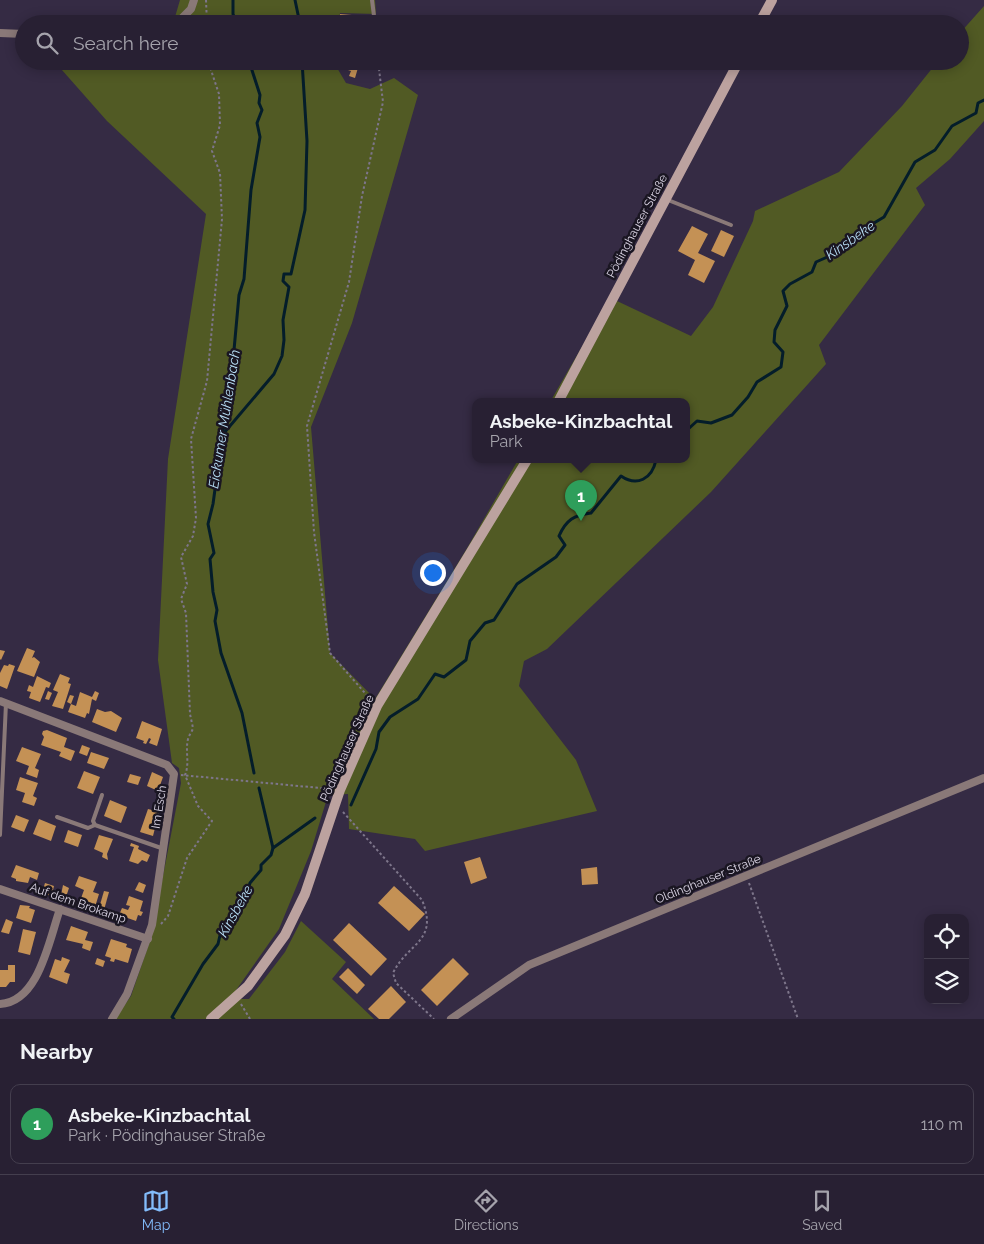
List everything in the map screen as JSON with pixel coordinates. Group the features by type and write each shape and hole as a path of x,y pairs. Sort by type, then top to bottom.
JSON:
{"street":[{"path":"185,15 191,9 194,0"},
{"path":"764,15 772,0"},
{"path":"0,33 15,34"},
{"name":"Pödinghauser Straße","path":"560,398 734,70"},
{"name":"Pödinghauser Straße","path":"211,1019 236,998 273,955 296,916 340,790 378,706 525,463"},
{"name":"Im Esch","path":"3,702 167,764 174,774 164,849 148,939 128,994 112,1019"},
{"name":"Oldinghauser Straße","path":"451,1019 529,965 984,778"},
{"name":"Auf dem Brokamp","path":"0,889 148,939"},
{"path":"0,1004 20,997 36,979 60,910"}],"lane":[{"path":"372,0 373,15"},
{"path":"666,199 731,225"},
{"name":"Im Esch","path":"1,799 3,702"},
{"path":"95,825 93,821 102,795"},
{"path":"0,835 1,799"},
{"path":"57,817 88,828 95,825 164,849"}],"path":[{"path":"206,0 207,15"},
{"path":"160,926 168,916 187,858 212,820 198,806 186,775 189,765 187,753 188,736 193,728 190,714 186,613 182,599 187,584 181,557 193,536 196,518 191,439 207,380 222,219 220,173 212,151 220,125 219,94 211,70"},
{"path":"378,706 330,653 314,532 307,426 349,282 362,196 383,102 379,70"},
{"path":"174,774 340,790"},
{"path":"335,804 422,900 429,917 423,936 397,965 393,973 396,983 434,1019"},
{"path":"745,876 753,890 784,986 798,1019"},
{"path":"236,998 244,1006 250,1019"}],"green space":[{"path":"180,0 375,0 376,14 340,13 340,15 176,15"},
{"path":"984,6 984,121 950,159 916,188 925,205 819,345 826,364 711,492 547,649 524,661 519,686 576,760 597,811 425,851 415,839 349,829 348,794 328,795 311,851 279,929 234,993 237,999 249,999 285,952 301,921 346,962 332,979 374,1019 115,1019 131,996 151,938 181,783 179,768 172,763 158,660 168,459 206,214 107,121 62,70 338,70 346,83 370,89 394,78 418,95 352,323 311,427 330,653 375,699 466,550 516,463 690,463 690,398 552,398 594,326 617,301 691,336 713,307 753,221 755,211 839,172 902,106 931,70 969,70 969,23"}],"building":[{"path":"348,70 357,70 355,78 349,76 351,71"},
{"path":"692,226 708,234 698,253 715,261 704,283 688,275 695,260 678,251"},
{"path":"721,230 734,236 724,257 711,251"},
{"path":"27,648 35,651 32,658 34,657 40,662 34,677 17,671"},
{"path":"0,650 5,651 1,660 0,659"},
{"path":"9,664 15,666 7,689 0,686 0,673 4,665 8,666"},
{"path":"60,674 70,678 68,683 71,684 63,709 52,706 58,692 53,690"},
{"path":"37,676 51,683 49,688 46,687 40,702 29,698 31,692 27,691 29,685 33,687"},
{"path":"48,691 52,693 49,700 45,699"},
{"path":"95,691 99,693 96,701 92,699 89,714 87,713 85,718 68,712 71,704 76,706 80,692 92,697"},
{"path":"70,695 74,696 71,704 67,702"},
{"path":"97,709 105,712 111,711 122,718 116,732 92,722"},
{"path":"142,721 162,729 157,746 149,743 151,739 149,738 146,744 143,743 144,741 136,738"},
{"path":"47,730 67,738 64,747 75,751 71,761 59,756 61,752 41,745 44,737 43,731"},
{"path":"82,745 90,748 87,756 79,753"},
{"path":"22,747 41,754 35,768 39,770 37,778 26,774 29,766 16,761"},
{"path":"91,752 109,758 104,769 87,763"},
{"path":"84,771 100,777 93,794 77,788"},
{"path":"152,772 163,777 158,791 147,786"},
{"path":"130,774 141,777 138,785 127,782"},
{"path":"20,777 38,783 33,796 37,798 34,806 22,802 25,793 16,790"},
{"path":"110,800 127,807 121,823 104,816"},
{"path":"148,809 159,812 153,836 140,832"},
{"path":"16,815 29,820 24,832 11,827"},
{"path":"39,819 56,826 51,841 33,834"},
{"path":"68,830 82,835 78,847 64,842"},
{"path":"99,835 113,839 107,854 108,860 102,857 103,853 94,849"},
{"path":"131,843 139,846 138,849 150,855 147,862 142,860 138,864 129,861 134,847 130,846"},
{"path":"480,857 487,878 471,884 464,862"},
{"path":"16,865 39,873 37,880 30,877 28,883 16,881 16,879 11,877"},
{"path":"597,867 598,884 582,885 581,869"},
{"path":"79,876 97,882 93,892 99,894 95,907 80,901 84,890 75,886"},
{"path":"139,882 146,885 143,893 135,890"},
{"path":"45,883 54,886 53,890 59,892 57,898 42,893"},
{"path":"63,885 69,888 66,897 61,895"},
{"path":"394,886 425,914 409,931 378,903"},
{"path":"104,891 109,892 104,910 99,908"},
{"path":"129,896 143,901 140,911 143,912 141,916 138,915 136,921 119,915 122,908 128,910 130,906 126,905"},
{"path":"20,905 30,906 29,908 35,910 31,923 16,918"},
{"path":"6,919 13,922 9,934 1,932"},
{"path":"349,923 387,959 371,976 333,940"},
{"path":"71,926 88,932 85,940 93,942 90,951 82,948 83,944 66,940"},
{"path":"23,929 36,932 30,955 18,952"},
{"path":"111,939 127,944 126,947 132,949 128,963 115,959 114,962 110,961 111,958 105,956"},
{"path":"62,957 70,960 64,972 70,974 67,984 49,977 55,959 61,961"},
{"path":"97,958 105,961 103,967 95,964"},
{"path":"453,958 469,974 437,1006 421,990"},
{"path":"8,965 15,965 15,982 10,982 6,987 0,987 0,970 8,970"},
{"path":"348,968 365,985 357,994 339,977"},
{"path":"391,986 406,1002 389,1019 379,1019 368,1009"}],"waterway":[{"name":"Eickumer Mühlenbach","path":"233,0 233,15"},
{"path":"295,0 298,15"},
{"name":"Eickumer Mühlenbach","path":"252,70 260,95 259,103 262,110 257,123 260,137 251,190 244,279 239,295 234,350 213,504 208,524 214,553 210,559 213,592 217,610 215,621 221,653 242,713 254,773"},
{"path":"224,433 274,374 282,356 284,340 283,320 289,287 283,281 284,274 291,274 305,210 307,141 303,70"},
{"name":"Kinsbeke","path":"690,427 697,421 711,423 732,415 748,397 757,382 781,367 783,352 774,342 775,330 787,306 783,291 790,284 812,272 816,262 832,255 838,246 855,239 864,229 884,217 915,162 935,150 952,126 976,113 978,103 984,100"},
{"name":"Kinsbeke","path":"351,805 376,749 379,732 390,717 418,699 435,674 444,677 466,660 470,641 485,623 494,620 517,584 556,557 565,545 559,536 571,519 591,513 621,476 638,481 651,472 655,463"},
{"name":"Eickumer Mühlenbach","path":"259,788 273,848"},
{"name":"Kinsbeke","path":"174,1019 172,1017 203,964 218,944 221,931 247,892 250,883 261,870 261,865 271,855 273,848 315,818"}],"place":[{"name":"Asbeke-Kinzbachtal","path":"581,521"}]}
